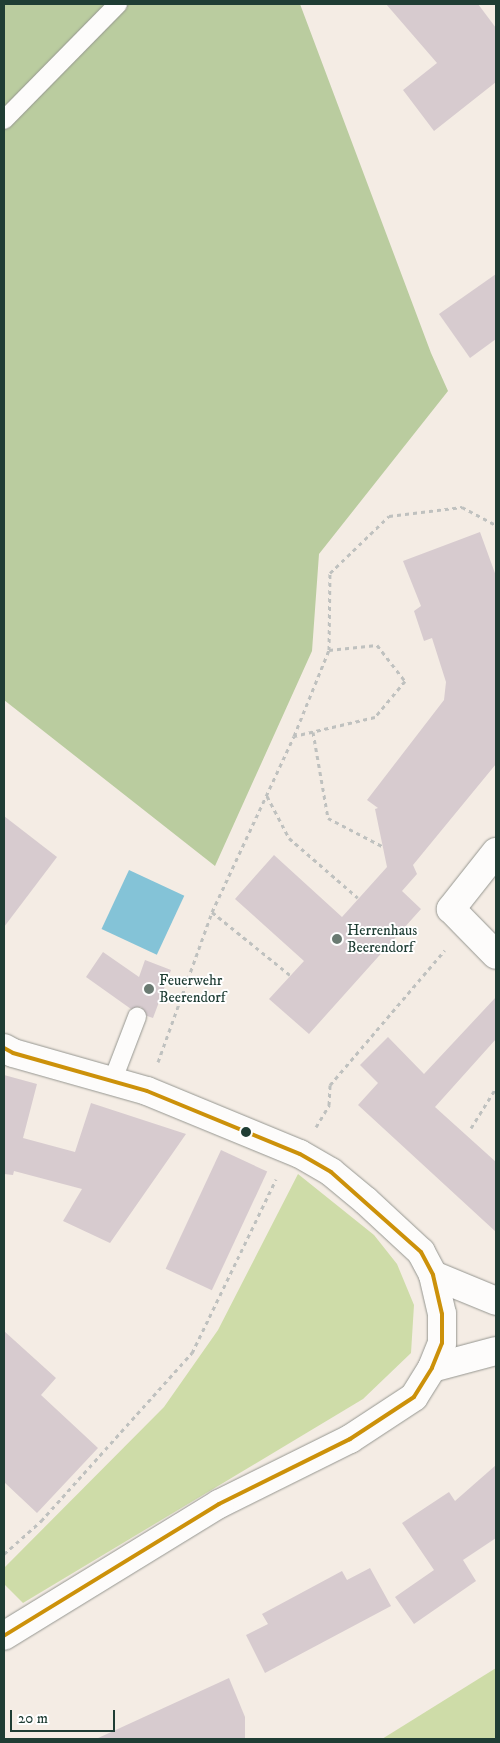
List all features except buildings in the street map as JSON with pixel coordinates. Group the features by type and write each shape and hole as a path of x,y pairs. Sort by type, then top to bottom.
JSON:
{"street":[{"path":"496,852 451,909 496,955"},
{"path":"4,1048 13,1053 148,1091 300,1154 331,1172 366,1201 421,1252 433,1275 442,1314 442,1343 432,1368 414,1397 350,1439 219,1504 4,1636"},
{"path":"433,1275 496,1301"},
{"path":"432,1368 496,1352"}],"lane":[{"path":"4,120 118,4"},
{"path":"112,1082 137,1017"}],"path":[{"path":"148,1091 212,912 294,736 329,650 330,573 389,516 462,507 496,525"},
{"path":"294,736 375,717 405,681 377,645 329,650"},
{"path":"312,732 328,818 382,846"},
{"path":"266,796 289,838 358,898"},
{"path":"212,912 290,975"},
{"path":"4,1554 41,1520 192,1353 281,1169 300,1154 329,1105 330,1085 467,925"},
{"path":"471,1128 496,1088"}],"green space":[{"path":"4,4 300,4 431,353 448,391 319,554 312,651 215,866 4,700"},
{"path":"298,1174 374,1235 397,1264 414,1305 411,1353 363,1399 23,1603 4,1584 4,1568 164,1407 218,1330"},
{"path":"496,1668 496,1739 382,1739"}],"water":[{"path":"129,870 184,896 157,955 102,929"}],"transit line":[{"path":"4,1048 13,1053 147,1091 300,1154 331,1172 421,1252 433,1275 442,1314 442,1343 432,1368 414,1397 350,1439 219,1504 4,1636"}],"place":[{"name":"Herrenhaus Beerendorf","path":"337,939"},
{"name":"Feuerwehr Beerendorf","path":"149,989"}]}
